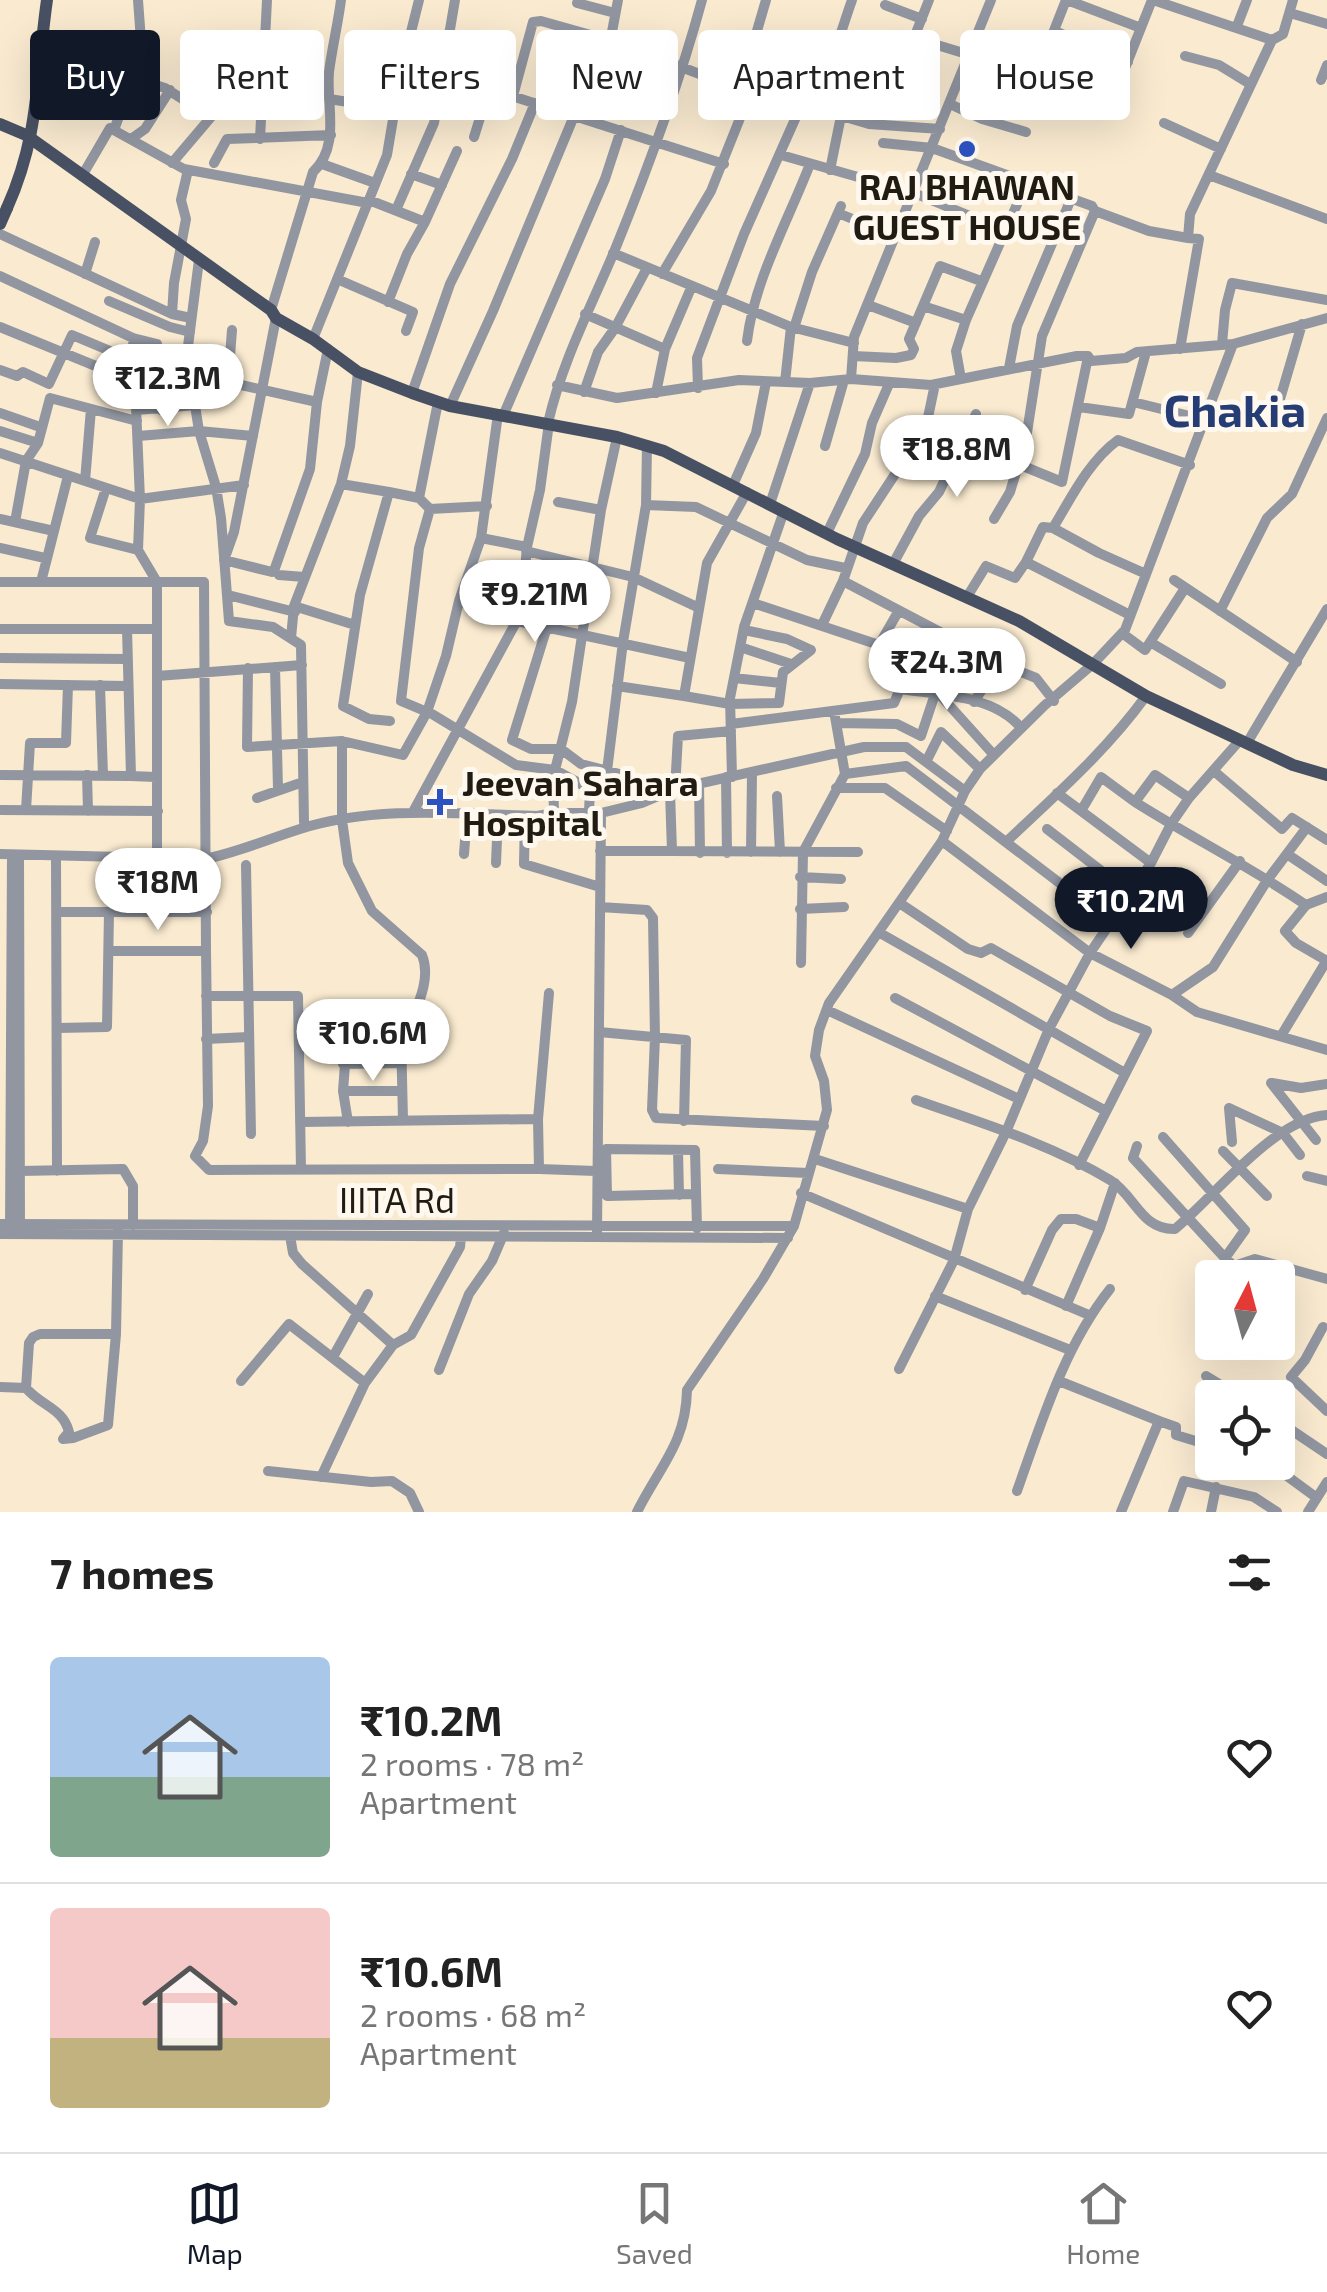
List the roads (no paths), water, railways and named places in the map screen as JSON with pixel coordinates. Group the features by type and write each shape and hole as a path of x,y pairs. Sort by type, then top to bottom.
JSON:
{"main road":[{"path":"0,224 23,173 31,143 46,0"},
{"path":"0,124 30,138 358,372 444,404 647,445 854,546 1020,621 1146,696 1293,765 1327,775"}],"street":[{"path":"45,30 46,0"},
{"path":"30,138 46,0"},
{"path":"138,0 140,30"},
{"path":"260,139 267,0"},
{"path":"224,560 232,545 264,389 273,314 314,172 322,164 331,135 330,66 341,0"},
{"path":"411,30 418,0"},
{"path":"451,30 455,0"},
{"path":"613,30 618,0"},
{"path":"413,812 520,614 527,549 557,385 614,253 702,0"},
{"path":"757,30 766,0"},
{"path":"841,30 852,0"},
{"path":"929,0 914,38 960,52"},
{"path":"980,30 991,0"},
{"path":"1055,30 1067,0 1141,28"},
{"path":"1130,57 1152,0 1272,40"},
{"path":"1236,26 1248,0"},
{"path":"1188,238 1190,214 1272,40 1283,34 1294,0"},
{"path":"577,3 615,13"},
{"path":"886,6 922,19"},
{"path":"1290,13 1327,24"},
{"path":"516,85 533,22 577,30"},
{"path":"1185,56 1219,65 1250,84"},
{"path":"662,274 724,164 750,94 678,65"},
{"path":"1320,80 1327,65"},
{"path":"824,446 868,305 960,80"},
{"path":"160,86 211,117 172,162"},
{"path":"131,140 144,129 170,90"},
{"path":"412,393 450,284 512,160 534,103 516,97"},
{"path":"329,99 344,101"},
{"path":"950,104 1026,132"},
{"path":"30,138 33,120"},
{"path":"114,130 118,120"},
{"path":"313,339 387,154 392,120"},
{"path":"396,210 426,146 433,120"},
{"path":"474,137 479,120"},
{"path":"487,506 430,508 420,498 444,404 494,311 572,120"},
{"path":"588,120 724,164"},
{"path":"698,388 697,358 744,234 795,120"},
{"path":"830,170 840,120"},
{"path":"855,120 940,129"},
{"path":"1164,124 1221,149"},
{"path":"82,176 110,128 188,170 368,202 425,222"},
{"path":"248,668 247,747 342,740 403,755 427,712 482,538 501,415 622,130"},
{"path":"214,162 227,140 331,135"},
{"path":"884,143 932,148 1148,230 1199,239 1180,349"},
{"path":"388,302 457,152"},
{"path":"780,155 914,193 1004,230"},
{"path":"322,164 375,183"},
{"path":"746,341 750,312 810,164"},
{"path":"172,314 186,219 181,200 188,170"},
{"path":"412,174 442,185"},
{"path":"1210,176 1327,218"},
{"path":"961,379 956,350 966,320 1026,184"},
{"path":"1010,368 1017,326 1071,200"},
{"path":"785,382 793,328 839,209 896,237"},
{"path":"994,518 1010,492 1020,459 1034,402 1042,336 1096,211"},
{"path":"0,234 172,314 191,318"},
{"path":"85,274 95,242"},
{"path":"614,253 750,312 793,328 854,343"},
{"path":"199,260 188,354 199,431 216,488 229,621 260,623 302,644 304,822"},
{"path":"853,356 907,357 914,350 909,338 940,266 981,282"},
{"path":"584,392 598,352 647,268"},
{"path":"0,276 133,338 156,344 161,410"},
{"path":"337,279 413,312 406,331"},
{"path":"637,1512 679,1440 687,1390 794,1226 827,1110 824,1080 816,1056 826,1010 945,836 965,791 980,769 1094,664 1122,633 1206,420 1228,344 1225,310 1232,283 1327,300"},
{"path":"102,324 114,286"},
{"path":"656,393 664,349 691,288"},
{"path":"109,301 170,328 190,332"},
{"path":"868,305 916,322"},
{"path":"923,306 966,320"},
{"path":"585,314 664,349"},
{"path":"1088,356 1091,361 1126,358 1137,352 1228,344 1327,318"},
{"path":"1280,399 1302,324"},
{"path":"0,328 136,382"},
{"path":"232,330 228,382 317,402"},
{"path":"0,370 17,376 24,372 49,384 72,336 134,361"},
{"path":"133,338 140,499 138,550 156,582 157,858"},
{"path":"224,560 272,572 275,568 310,469 317,402 328,349"},
{"path":"1078,407 1129,414 1146,352"},
{"path":"557,385 617,398 739,380 848,379 935,384 1088,356"},
{"path":"965,438 1020,459 1062,482 1088,356"},
{"path":"291,638 294,609 304,578 341,484 350,446 358,372"},
{"path":"733,485 756,432 766,382"},
{"path":"770,504 810,382"},
{"path":"827,533 865,454 872,423 889,384"},
{"path":"822,624 843,581 863,523 926,427 935,384"},
{"path":"15,522 26,461 38,443 50,398 137,416 196,405"},
{"path":"1133,402 1206,420"},
{"path":"85,482 92,409"},
{"path":"0,413 40,427"},
{"path":"893,564 919,516 939,492 976,414"},
{"path":"1220,611 1268,518 1292,494 1327,418"},
{"path":"0,431 38,443"},
{"path":"138,436 199,431 252,436"},
{"path":"554,812 555,770 617,437"},
{"path":"1054,528 1078,486 1118,440 1190,465"},
{"path":"608,771 623,642 646,505 647,445"},
{"path":"0,454 140,499 244,486"},
{"path":"41,582 68,476"},
{"path":"341,484 420,498"},
{"path":"106,488 90,538 138,550"},
{"path":"389,492 368,561 343,706 370,718 390,721"},
{"path":"684,696 707,563 746,492"},
{"path":"558,502 601,510"},
{"path":"646,505 696,508 807,560 845,568"},
{"path":"430,508 419,548 402,700 516,765 555,770 590,789 600,852 597,1232"},
{"path":"726,853 734,678 752,603 784,511"},
{"path":"0,519 54,531"},
{"path":"967,597 986,566 1014,578 1043,527 1054,528 1099,554 1146,574"},
{"path":"482,538 633,577 697,608"},
{"path":"0,548 45,558"},
{"path":"1026,562 1130,616"},
{"path":"279,575 304,578"},
{"path":"1174,580 1297,662"},
{"path":"843,581 999,663 1036,678 1054,700"},
{"path":"0,582 204,582 208,1106 203,1141 195,1156 210,1170 596,1171"},
{"path":"1122,633 1145,650 1185,588"},
{"path":"228,595 355,624"},
{"path":"459,601 516,620 690,658"},
{"path":"752,603 879,645 898,612"},
{"path":"899,1369 954,1260 968,1210 1049,1030 1090,953 1151,863 1171,824 1189,798 1243,742 1327,609"},
{"path":"546,627 512,740 531,749 561,750 580,764 631,777 642,803"},
{"path":"0,628 157,628"},
{"path":"127,628 131,776"},
{"path":"617,686 730,704 779,702 784,672 811,650 787,639 744,630"},
{"path":"1150,642 1221,684"},
{"path":"740,648 791,664"},
{"path":"0,658 127,659"},
{"path":"974,702 999,663"},
{"path":"157,676 302,665"},
{"path":"275,666 278,789"},
{"path":"734,678 781,684"},
{"path":"0,684 127,686"},
{"path":"26,810 30,744 66,743 68,685"},
{"path":"100,685 103,776"},
{"path":"672,851 678,736 894,703 900,689 974,702 1009,713 1021,728"},
{"path":"838,723 897,724 921,736 937,695"},
{"path":"937,695 993,754"},
{"path":"1007,842 1120,732 1146,696"},
{"path":"801,963 803,852 845,774 834,711"},
{"path":"926,762 941,732 980,769"},
{"path":"300,1038 407,1032 425,983 425,961 372,911 348,863 342,820 342,740"},
{"path":"10,855 206,858 342,820 413,812 526,816 595,812 642,803 673,790 864,748 906,748 965,791"},
{"path":"845,774 906,766 1112,922"},
{"path":"1086,767 1171,824 1240,861 1306,905"},
{"path":"751,852 752,772"},
{"path":"1214,772 1282,829 1292,818 1327,840"},
{"path":"0,775 156,778"},
{"path":"1136,802 1156,775 1189,798"},
{"path":"87,776 88,811"},
{"path":"1080,811 1101,777"},
{"path":"257,798 303,782"},
{"path":"699,784 700,853"},
{"path":"836,788 884,788 1090,953 1197,1012 1327,1050"},
{"path":"1058,793 1151,863"},
{"path":"777,796 780,852"},
{"path":"0,810 158,811"},
{"path":"464,854 467,815"},
{"path":"496,863 498,815"},
{"path":"526,816 524,864 600,887"},
{"path":"1172,995 1213,967 1306,827"},
{"path":"1048,829 1130,894"},
{"path":"600,852 858,852"},
{"path":"1287,854 1327,882"},
{"path":"10,855 20,1171 10,1229"},
{"path":"10,855 10,1229"},
{"path":"56,856 57,1171"},
{"path":"1188,934 1240,861"},
{"path":"246,864 251,1134"},
{"path":"800,877 841,879"},
{"path":"1281,1036 1327,961 1296,943 1285,931 1306,905 1327,897"},
{"path":"901,904 968,949 980,953 991,948 1070,994 1147,1031 1080,1165"},
{"path":"600,907 651,912 653,1115 660,1120 824,1126"},
{"path":"800,909 844,907"},
{"path":"58,912 207,912"},
{"path":"57,1028 108,1027 108,912"},
{"path":"880,932 1125,1073"},
{"path":"110,951 206,951"},
{"path":"539,1169 538,1119 549,993"},
{"path":"206,996 298,996 301,1169"},
{"path":"895,998 1106,1111"},
{"path":"826,1010 1019,1100"},
{"path":"599,1032 686,1040 684,1121"},
{"path":"401,1034 403,1120"},
{"path":"206,1039 249,1037"},
{"path":"347,1038 343,1091 348,1122"},
{"path":"343,1064 402,1063"},
{"path":"1316,1140 1271,1083 1302,1088 1327,1084"},
{"path":"343,1091 402,1091"},
{"path":"916,1100 1006,1132 1115,1183 1142,1217 1165,1229 1176,1229 1240,1168 1300,1120 1327,1115"},
{"path":"1266,1196 1240,1168 1228,1146 1234,1139 1229,1108 1283,1133 1300,1155"},
{"path":"300,1122 538,1119"},
{"path":"1164,1137 1245,1230 1226,1258"},
{"path":"1138,1146 1132,1158 1234,1266 1255,1259 1327,1279"},
{"path":"696,1194 607,1196 606,1149 695,1150 696,1194 696,1225 700,1238"},
{"path":"678,1150 679,1195"},
{"path":"815,1159 968,1210"},
{"path":"20,1171 123,1169 133,1186 133,1226"},
{"path":"718,1169 808,1172"},
{"path":"1307,1176 1327,1181"},
{"path":"1066,1306 1115,1183"},
{"path":"801,1193 1089,1315"},
{"path":"1025,1290 1052,1230 1061,1219 1076,1219 1100,1228"},
{"name":"IIITA Rd","path":"597,1232 696,1225 794,1226"},
{"name":"IIITA Rd","path":"118,1230 133,1226 788,1238"},
{"name":"IIITA Rd","path":"10,1229 290,1236 429,1232 462,1237 504,1232"},
{"path":"0,1386 26,1388 60,1413 68,1432 63,1438 108,1425 116,1334 118,1230"},
{"path":"440,1370 469,1294 504,1232"},
{"path":"290,1236 294,1253 302,1264 393,1344"},
{"path":"320,1477 365,1383 393,1344 411,1335 462,1237"},
{"path":"1017,1491 1070,1350 1089,1315 1110,1289"},
{"path":"333,1357 368,1294"},
{"path":"935,1296 1070,1350"},
{"path":"1327,1314 1325,1329 1291,1378 1327,1411"},
{"path":"241,1381 289,1324 365,1383"},
{"path":"26,1388 33,1337 116,1334"},
{"path":"1206,1376 1213,1380"},
{"path":"1059,1382 1176,1426 1176,1435 1195,1442"},
{"path":"1121,1512 1159,1421"},
{"path":"1295,1432 1327,1454"},
{"path":"268,1472 371,1482 392,1480 410,1493 419,1512"},
{"path":"1292,1480 1317,1498"},
{"path":"1173,1512 1184,1482 1254,1497 1277,1512"},
{"path":"1308,1512 1327,1482"},
{"path":"1211,1512 1216,1488"}],"place":[{"name":"RAJ BHAWAN GUEST HOUSE","path":"967,149"},
{"name":"Jeevan Sahara Hospital","path":"440,802"}],"district":[{"name":"Chakia","path":"1235,409"}]}
